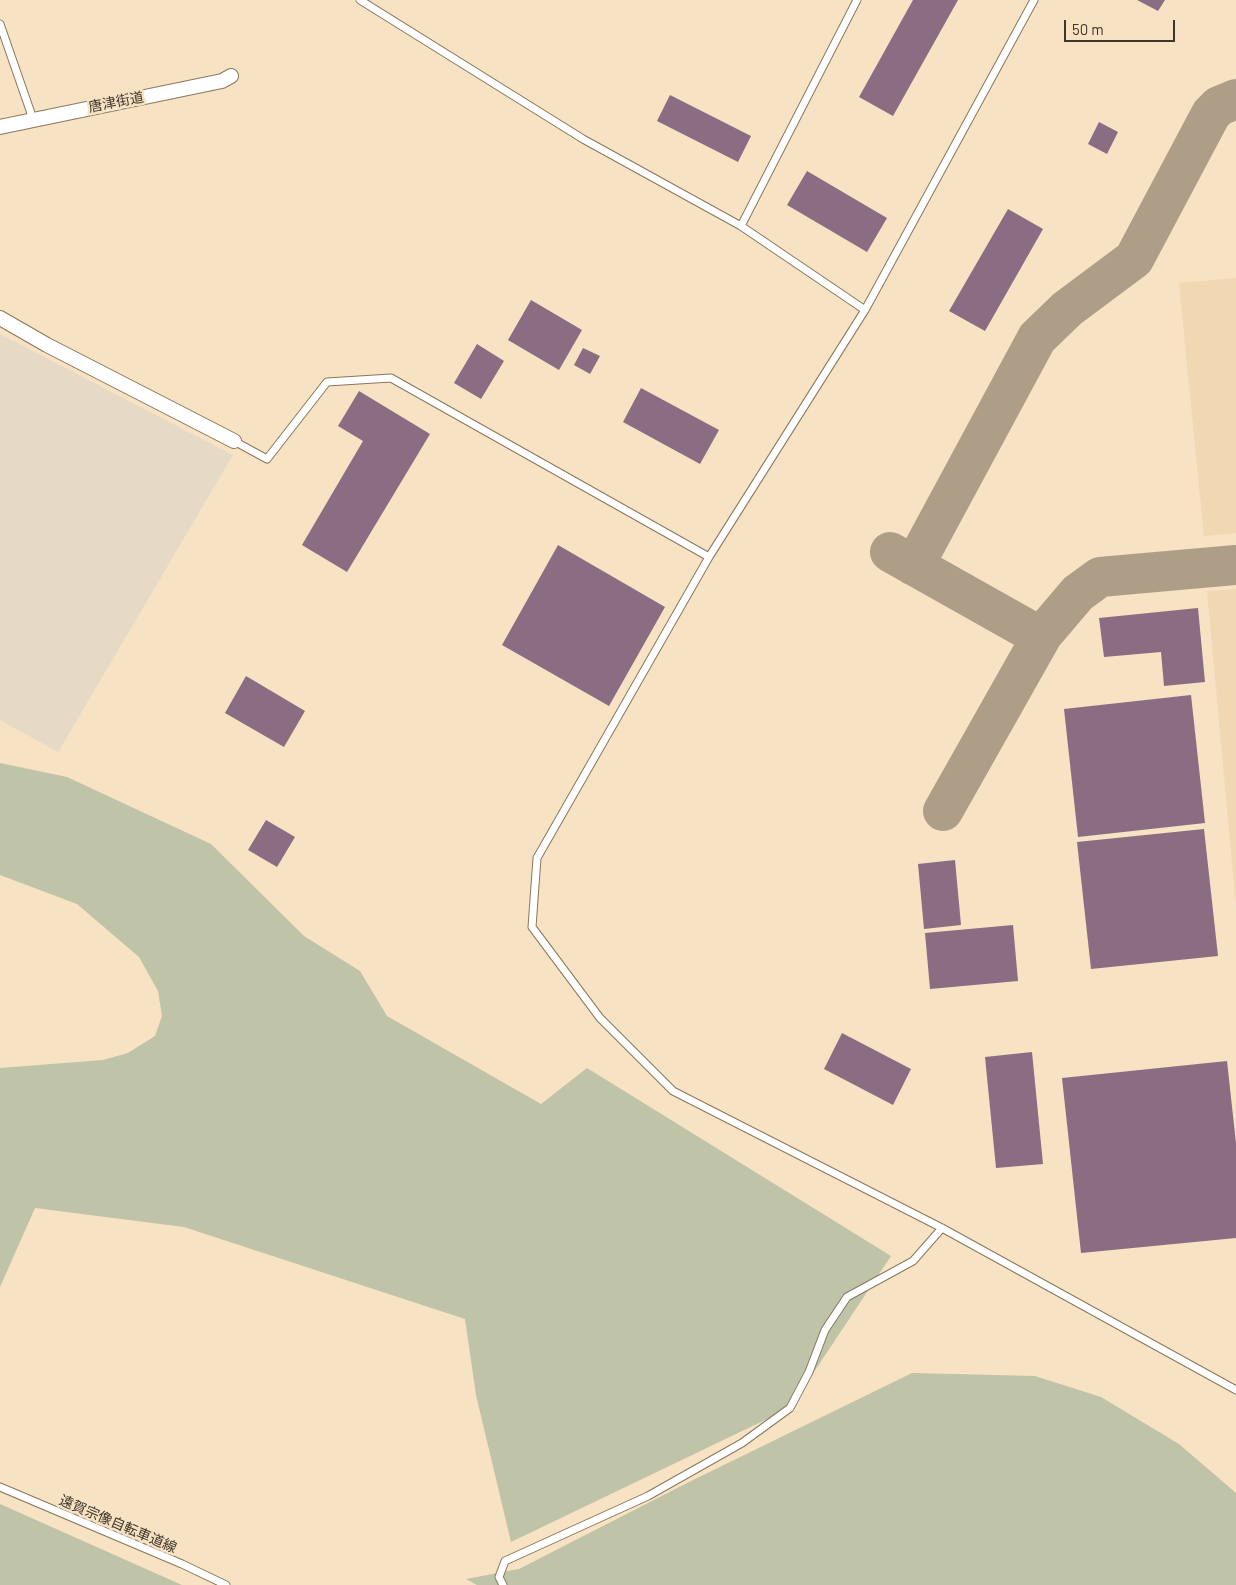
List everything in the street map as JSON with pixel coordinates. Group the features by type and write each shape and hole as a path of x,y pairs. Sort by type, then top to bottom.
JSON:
{"street":[{"name":"唐津街道","path":"0,127 32,118 222,81 231,76"},
{"path":"0,318 56,350 234,441"}],"lane":[{"path":"360,0 583,139 740,226 864,310"},
{"path":"740,226 856,0"},
{"path":"1034,0 864,310 708,556 537,858 532,927 600,1018 673,1091 942,1228 1236,1390"},
{"path":"0,24 32,118"},
{"path":"234,441 266,459 327,382 392,378 708,556"},
{"path":"503,1585 499,1577 505,1561 648,1496 742,1442 790,1408 809,1372 825,1330 847,1298 913,1260 942,1228"},
{"name":"遠賀宗像自転車道線","path":"0,1488 182,1564 226,1585"}],"shaded area":[{"path":"1236,278 1236,533 1204,536 1179,283"},
{"path":"0,334 233,455 58,752 0,720"},
{"path":"1236,589 1236,906 1207,591"}],"green space":[{"path":"0,763 67,777 211,844 304,936 360,971 387,1016 541,1104 587,1068 891,1256 790,1408 511,1542 476,1395 465,1319 184,1227 35,1208 0,1287 0,1068 103,1060 128,1053 155,1036 162,1016 158,991 139,957 77,904 0,875"},
{"path":"912,1373 1035,1376 1101,1397 1179,1444 1236,1493 1236,1585 477,1585 466,1579 519,1569 687,1483"},
{"path":"0,1504 182,1585 0,1585"}],"building":[{"path":"913,0 958,0 893,116 859,97"},
{"path":"1137,0 1165,0 1158,11"},
{"path":"670,95 751,136 738,162 657,121"},
{"path":"1099,122 1118,132 1107,154 1088,144"},
{"path":"807,171 887,218 867,252 787,205"},
{"path":"1008,209 1043,229 985,331 949,311"},
{"path":"531,300 582,330 559,370 508,340"},
{"path":"477,344 504,361 481,399 454,383"},
{"path":"583,348 600,356 590,374 574,365"},
{"path":"641,388 719,430 700,464 623,422"},
{"path":"359,391 430,434 347,572 302,545 363,441 338,426"},
{"path":"558,545 665,607 609,706 502,645"},
{"path":"1198,608 1205,682 1164,686 1161,652 1104,657 1099,618"},
{"path":"246,676 305,711 284,747 225,713"},
{"path":"1191,695 1205,823 1078,837 1064,709"},
{"path":"266,820 295,837 277,867 248,850"},
{"path":"1204,829 1218,956 1091,969 1077,842"},
{"path":"955,860 961,925 924,929 918,864"},
{"path":"1013,925 1018,981 930,989 925,933"},
{"path":"842,1033 911,1069 893,1105 824,1069"},
{"path":"1032,1052 1043,1164 996,1168 985,1057"},
{"path":"1227,1061 1236,1143 1236,1238 1081,1253 1062,1078"}],"taxiway":[{"path":"914,566 1037,338 1067,309 1134,259 1211,114 1219,106 1236,99"},
{"path":"890,552 1041,637"},
{"path":"943,811 1043,634 1078,593 1100,577 1236,565"}]}
